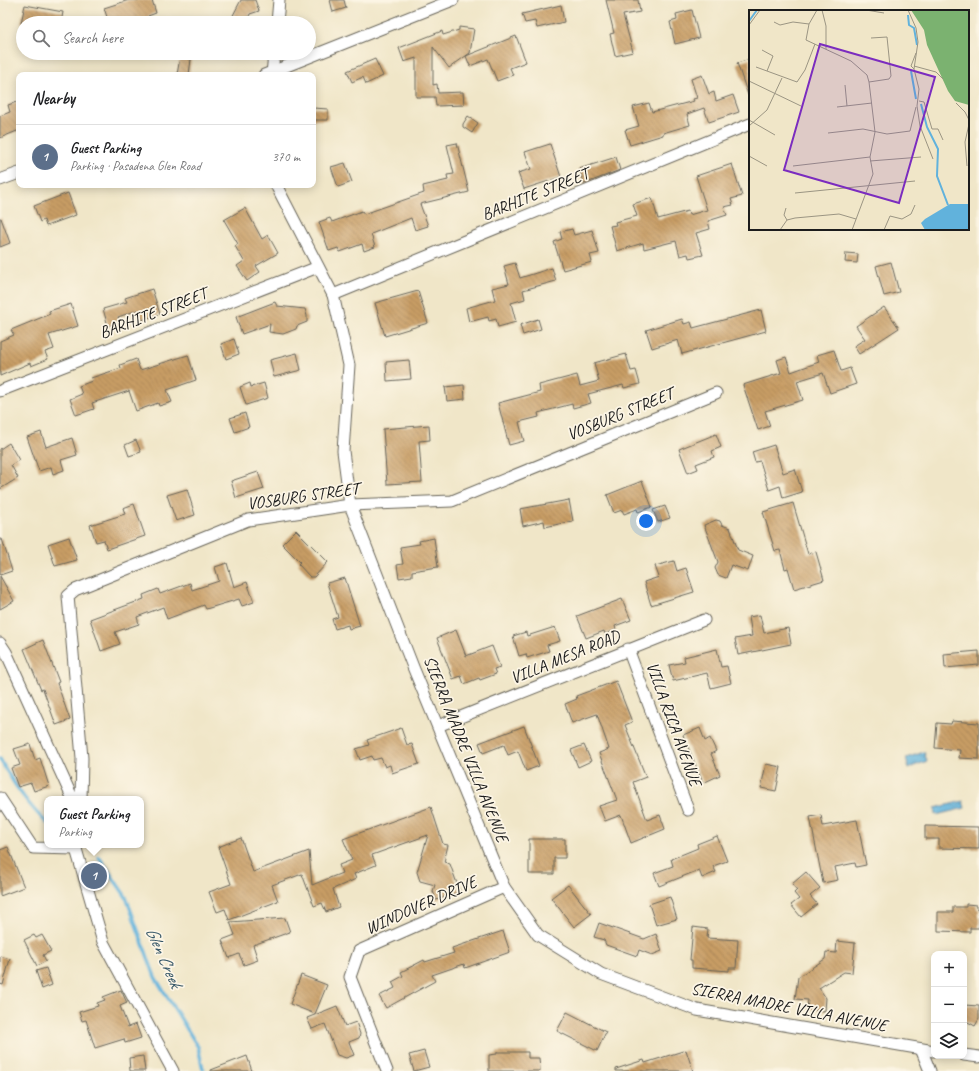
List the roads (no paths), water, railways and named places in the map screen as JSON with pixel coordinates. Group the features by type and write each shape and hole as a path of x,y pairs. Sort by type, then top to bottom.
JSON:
{"street":[{"path":"278,16 279,0"},
{"path":"316,55 453,0"},
{"path":"270,72 273,60"},
{"path":"275,72 305,60"},
{"name":"BARHITE STREET","path":"333,295 749,124"},
{"path":"0,180 16,174"},
{"name":"SIERRA MADRE VILLA AVENUE","path":"278,188 333,295 349,365 343,452 350,504 504,887 538,935 601,974 697,1010 931,1051"},
{"name":"BARHITE STREET","path":"0,391 318,267"},
{"name":"VOSBURG STREET","path":"81,796 82,758 68,596 75,590 248,520 350,504 452,501 716,394"},
{"name":"VILLA MESA ROAD","path":"438,726 704,620"},
{"path":"0,643 6,652 73,796"},
{"name":"VILLA RICA AVENUE","path":"628,649 688,810"},
{"path":"0,798 33,848 44,848"},
{"path":"76,848 103,942 173,1071"},
{"name":"WINDOVER DRIVE","path":"387,1071 350,977 359,951 504,887"},
{"path":"921,1049 930,1071"},
{"path":"967,1055 979,1056"}],"water":[{"path":"924,752 927,761 909,768 906,758"},
{"path":"963,801 965,808 936,815 935,808"}],"waterway":[{"name":"Glen Creek","path":"0,759 21,793 33,809 44,820"},
{"name":"Glen Creek","path":"99,857 126,897 155,977 198,1047 203,1069"}],"place":[{"name":"Guest Parking","path":"94,876"}]}
